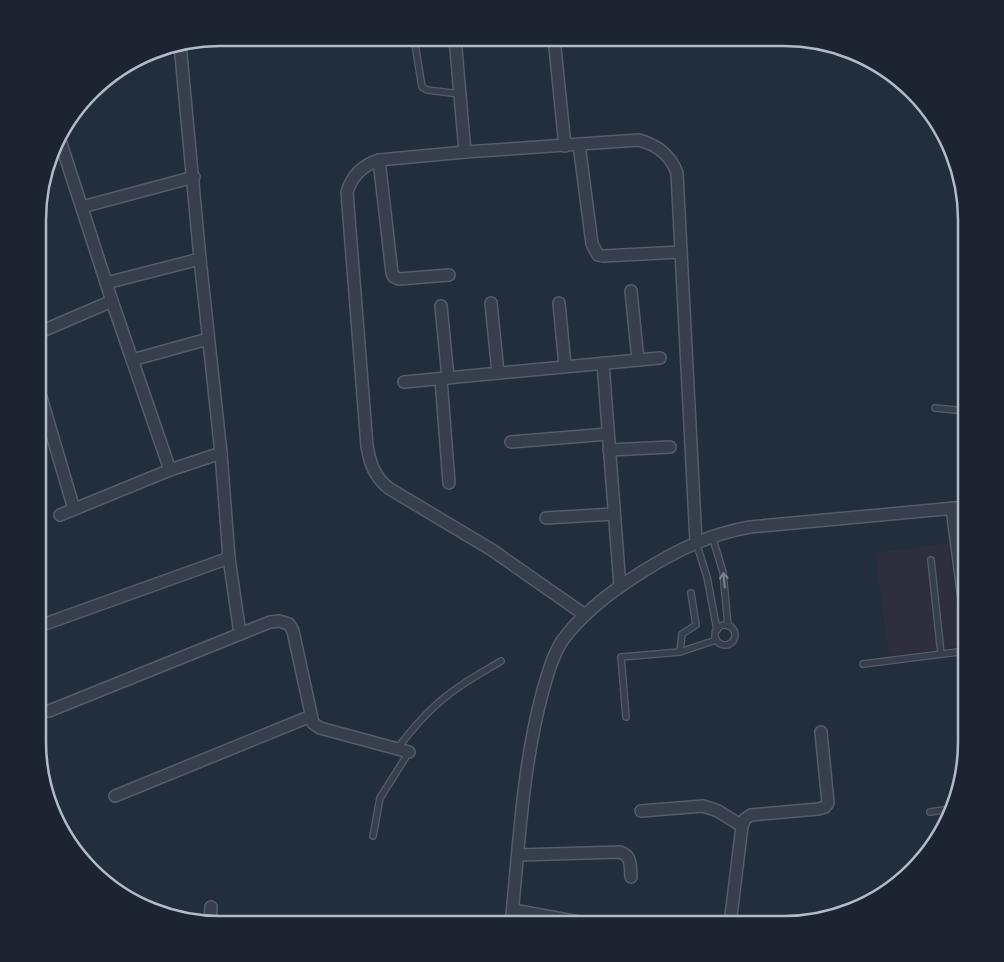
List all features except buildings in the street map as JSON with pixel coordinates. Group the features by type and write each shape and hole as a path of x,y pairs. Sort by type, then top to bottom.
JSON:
{"street":[{"path":"456,46 465,152"},
{"path":"555,47 565,146"},
{"path":"181,51 208,339 221,453 229,558 240,634"},
{"path":"585,615 492,550 390,490 381,483 371,466 367,446 347,192 350,182 356,174 371,162 465,152 638,140 656,146 670,158 677,173 696,542"},
{"path":"579,144 592,244 598,255 681,252"},
{"path":"62,147 112,301 170,470"},
{"path":"379,160 394,277 399,279 449,275"},
{"path":"82,207 194,176"},
{"path":"106,283 200,259"},
{"path":"631,291 638,360"},
{"path":"46,329 112,301"},
{"path":"491,303 498,373"},
{"path":"559,303 565,366"},
{"path":"441,306 449,483"},
{"path":"132,360 208,339"},
{"path":"404,382 660,358"},
{"path":"603,363 620,587"},
{"path":"46,419 74,510"},
{"path":"511,442 608,434"},
{"path":"610,450 670,447"},
{"path":"60,515 170,470 221,453"},
{"path":"952,508 957,546"},
{"path":"512,915 527,776 538,710 548,674 562,642 600,601 651,566 696,542 712,536 750,527 957,508"},
{"path":"546,518 614,514"},
{"path":"47,623 229,558"},
{"path":"49,711 270,622 279,622 289,624 294,631 313,723 320,728 410,752"},
{"path":"115,796 311,716"},
{"path":"731,915 742,826 745,819 751,816 825,807 828,803 821,732"},
{"path":"641,811 703,806 718,811 742,826"},
{"path":"518,855 620,852 627,854 630,859 631,877"},
{"path":"211,907 211,915"},
{"path":"513,910 540,915"}],"lane":[{"path":"415,46 422,87 427,90 460,94"},
{"path":"935,408 957,410"},
{"path":"626,717 622,657 680,652 716,640 726,645 733,640 734,632 728,626 723,572 712,536"},
{"path":"696,542 707,577 717,630 716,640"},
{"path":"930,560 941,654"},
{"path":"680,652 682,634 696,625 691,594"},
{"path":"717,630 720,627 728,626"},
{"path":"863,664 957,652"},
{"path":"397,749 416,724 448,694 501,661"},
{"path":"373,836 380,798 410,752"},
{"path":"930,812 944,811"}],"shaded area":[{"path":"948,543 957,609 957,647 889,656 875,553"}]}
